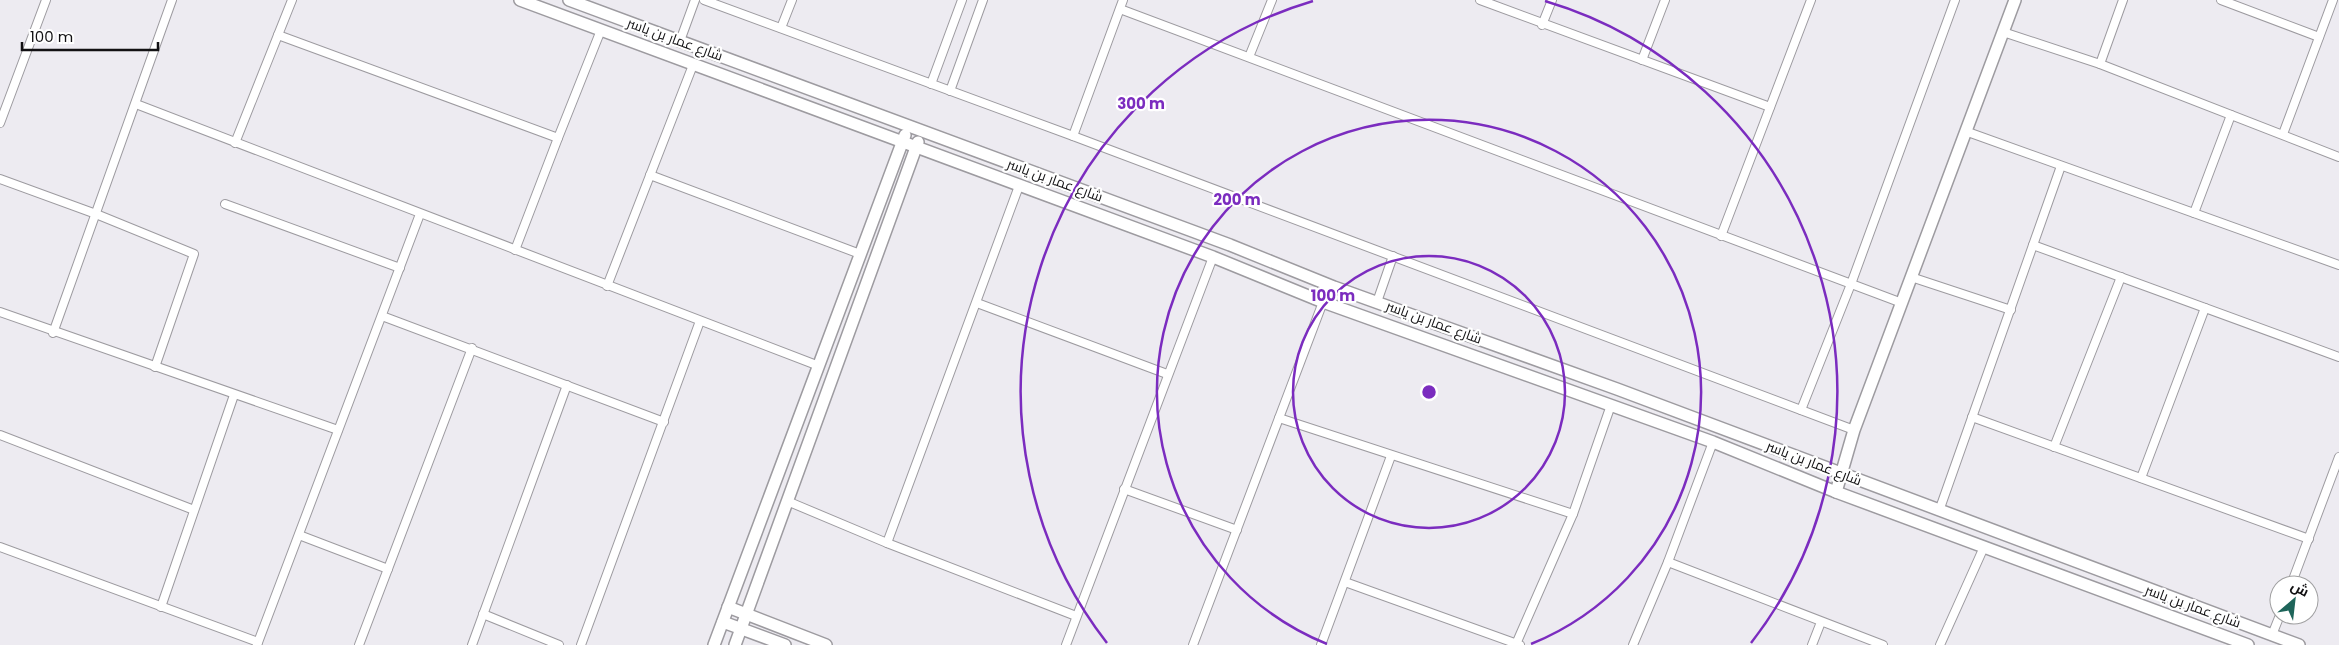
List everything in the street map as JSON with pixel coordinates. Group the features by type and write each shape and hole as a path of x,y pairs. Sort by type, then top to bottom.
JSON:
{"street":[{"path":"0,124 46,0"},
{"path":"53,332 172,0"},
{"path":"235,143 292,0"},
{"name":"شارع عمار بن ياسر","path":"520,0 1213,257 1323,302 1713,442 1836,492 2248,645"},
{"name":"شارع عمار بن ياسر","path":"569,0 1377,302 1697,418 1842,475 2299,645"},
{"path":"680,41 695,0"},
{"path":"704,0 1394,256 1854,430"},
{"path":"781,28 792,0"},
{"path":"931,84 962,0"},
{"path":"950,91 983,0"},
{"path":"1073,136 1123,0"},
{"path":"1249,57 1272,0"},
{"path":"1480,0 1542,25 1770,107"},
{"path":"1542,25 1552,0"},
{"path":"1642,60 1665,0"},
{"path":"1721,236 1811,0"},
{"path":"1801,410 1851,284 1955,0"},
{"path":"1836,492 1854,430 2015,0"},
{"path":"2100,64 2123,0"},
{"path":"2221,0 2319,37"},
{"path":"2283,134 2333,0"},
{"path":"1120,9 1902,303"},
{"path":"514,250 602,30"},
{"path":"2003,32 2100,64 2339,157"},
{"path":"278,35 558,138"},
{"path":"608,286 692,64"},
{"path":"136,104 819,366"},
{"path":"2194,213 2231,115"},
{"path":"714,645 908,126"},
{"path":"735,645 922,131"},
{"path":"1965,131 2339,265"},
{"path":"1938,511 2061,166"},
{"path":"650,176 860,254"},
{"path":"0,179 96,214 194,254 155,367"},
{"path":"887,543 1019,186"},
{"path":"224,204 400,268"},
{"path":"0,547 258,644 420,214"},
{"path":"2033,245 2339,357"},
{"path":"1377,302 1394,256"},
{"path":"1066,645 1167,374 1213,257"},
{"path":"1911,277 2011,310"},
{"path":"2054,447 2121,277"},
{"path":"1193,645 1323,302"},
{"path":"977,303 1167,374"},
{"path":"2141,478 2205,308"},
{"path":"0,312 338,430"},
{"path":"382,316 472,348 664,422"},
{"path":"581,645 700,321"},
{"path":"359,645 472,348"},
{"path":"472,645 567,385"},
{"path":"162,607 234,395"},
{"path":"1345,582 1518,644 1573,514 1611,405"},
{"path":"1972,417 2309,539"},
{"path":"1279,418 1573,514"},
{"path":"0,435 194,510"},
{"path":"1633,645 1668,562 1713,442"},
{"path":"1321,645 1391,456"},
{"path":"2295,575 2339,457"},
{"path":"1124,489 1237,530"},
{"path":"787,501 887,543 1076,616"},
{"path":"299,535 388,569"},
{"path":"1940,645 1984,547"},
{"path":"1668,562 1883,645"},
{"path":"728,607 826,645"},
{"path":"483,614 559,645"},
{"path":"722,622 785,645"},
{"path":"1812,645 1821,622"},
{"path":"2272,635 2276,625"}]}
